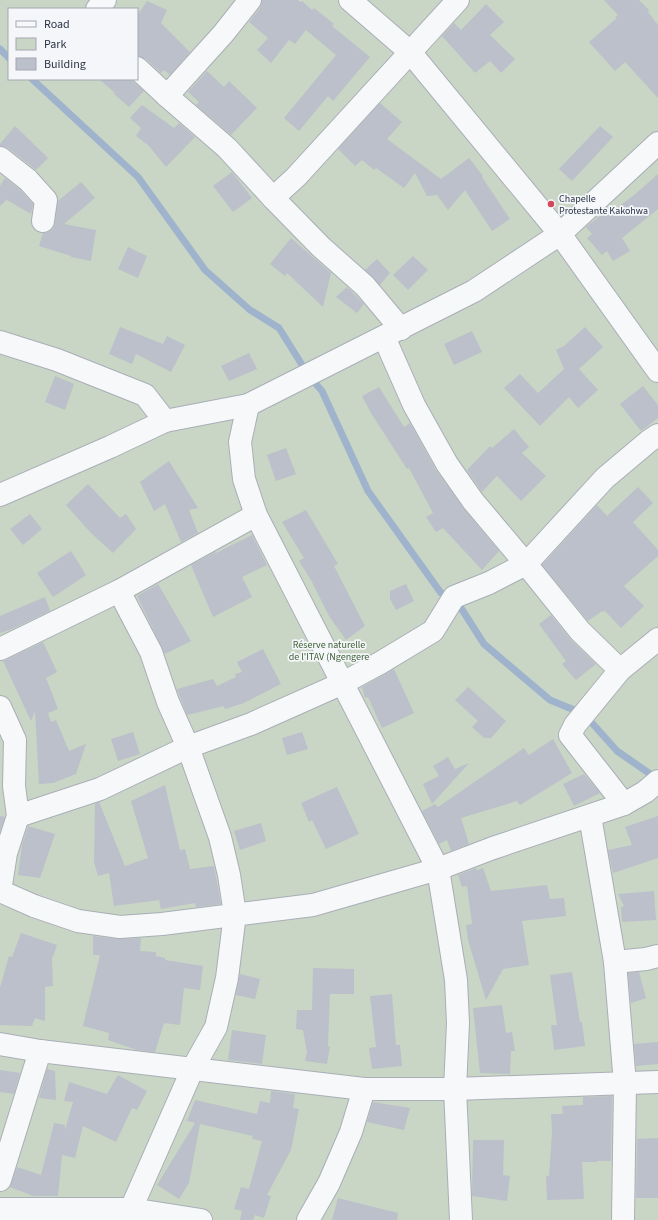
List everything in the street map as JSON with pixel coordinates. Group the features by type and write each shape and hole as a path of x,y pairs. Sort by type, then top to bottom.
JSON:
{"street":[{"path":"98,8 105,0"},
{"path":"167,96 223,34 250,0"},
{"path":"350,0 410,52 560,234 658,371"},
{"path":"273,198 296,177 458,0"},
{"path":"138,69 227,148 321,247 365,286 392,333 414,404 447,464 473,501 580,631 620,670"},
{"path":"0,495 110,447 165,421 248,405 309,376 338,359 474,291 560,234 658,143"},
{"path":"0,158 28,180 46,200 42,222"},
{"path":"0,342 57,360 145,395 165,421"},
{"path":"248,405 240,442 244,479 256,516 438,869 456,980 458,1023 455,1089 461,1220"},
{"path":"18,816 100,789 188,747 251,724 343,683 380,663 433,631 454,597 489,583 526,564 606,478 658,435"},
{"path":"0,649 119,591 256,516"},
{"path":"119,591 151,652 168,702 188,747 220,837 229,875 235,914 227,978 216,1027 193,1068 129,1214"},
{"path":"624,804 570,735 575,725 620,670 658,639"},
{"path":"0,708 15,740 14,786 18,816 6,853 0,891 34,906 78,921 120,927 162,924 312,905 438,869 493,848 590,816 624,804 652,786"},
{"path":"590,816 615,962 625,1084 623,1220"},
{"path":"615,962 646,959 658,956"},
{"path":"0,1044 40,1051 364,1089 455,1089 658,1082"},
{"path":"0,1180 40,1051"},
{"path":"308,1220 329,1183 351,1132 364,1089"},
{"path":"0,1209 129,1214 201,1220"}],"green space":[{"name":"Réserve naturelle de l'ITAV (Ngengere","path":"0,0 658,0 658,1220 0,1220"}],"building":[{"path":"262,0 302,1 312,10 314,8 334,24 332,26 370,57 333,101 328,96 299,131 284,118 336,55 306,30 295,44 289,40 271,63 257,50 268,38 249,22 260,8"},
{"path":"604,0 639,0 649,10 648,12 658,25 658,98 625,62 615,71 589,42 617,18 615,17 618,15"},
{"path":"147,1 167,10 161,23 190,52 170,75 164,70 161,73 146,59 138,56 138,14"},
{"path":"486,4 504,22 490,35 515,59 501,73 490,61 475,73 442,36 454,23 461,30"},
{"path":"207,71 224,87 229,81 257,108 231,135 196,105 199,102 188,92"},
{"path":"100,80 131,80 144,91 129,107 114,94 115,93"},
{"path":"380,103 402,122 387,139 441,179 469,158 483,176 482,177 510,219 492,231 465,190 448,210 437,195 427,196 415,173 404,188 376,168 374,170 362,160 355,166 338,149"},
{"path":"142,105 174,128 179,123 195,137 166,167 148,145 136,136 141,128 130,118"},
{"path":"15,126 48,158 36,170 8,148 0,146"},
{"path":"600,126 613,137 572,181 559,169"},
{"path":"232,172 252,198 233,212 213,186"},
{"path":"658,174 658,209 622,238 630,251 613,261 607,251 602,255 587,238 592,234 586,227 606,211 608,214 633,196"},
{"path":"5,178 19,189 33,204 31,214 7,199 0,206 0,186"},
{"path":"81,182 95,198 64,224 96,230 91,261 71,257 39,246 43,233 53,229 58,201"},
{"path":"291,238 331,273 323,307 287,273 285,276 270,264"},
{"path":"128,247 147,256 138,278 118,269"},
{"path":"413,256 428,270 408,290 393,275"},
{"path":"377,259 390,273 380,285 365,270"},
{"path":"347,287 364,304 357,313 336,297"},
{"path":"120,327 163,344 167,336 185,345 171,372 136,354 132,364 109,354"},
{"path":"585,327 603,347 579,369 598,390 578,408 569,397 540,426 504,388 520,374 538,393 564,369 556,350 564,346"},
{"path":"472,331 482,352 454,365 444,344"},
{"path":"249,353 257,369 229,381 221,366"},
{"path":"55,376 74,384 65,410 45,402"},
{"path":"643,386 658,405 658,418 641,431 620,404"},
{"path":"379,387 404,427 410,423 436,470 463,508 499,551 482,570 443,528 436,532 426,517 433,513 409,468 407,469 371,413 362,396"},
{"path":"514,429 529,447 522,453 546,476 521,501 497,476 482,492 467,470 490,446 492,448"},
{"path":"286,448 296,474 276,481 267,455"},
{"path":"169,461 198,508 189,510 198,533 181,542 165,504 154,511 140,482"},
{"path":"88,484 120,518 126,514 136,529 113,553 91,533 66,505"},
{"path":"638,487 653,503 633,522 658,550 658,556 624,586 644,606 621,628 605,611 602,611 588,621 542,565 597,505 607,516"},
{"path":"306,510 338,564 334,566 365,626 346,640 329,616 311,580 299,561 304,558 282,522"},
{"path":"30,514 42,529 23,545 10,529"},
{"path":"252,535 267,565 242,577 252,597 213,617 191,565"},
{"path":"71,551 86,575 53,597 37,573"},
{"path":"158,584 191,641 165,654 137,596"},
{"path":"406,584 414,601 396,610 390,599 390,591"},
{"path":"45,597 50,611 0,633 0,616"},
{"path":"551,615 571,640 596,664 576,680 562,664 566,661 539,624"},
{"path":"43,642 57,672 46,678 58,709 48,713 51,722 56,720 69,751 86,744 76,774 53,783 39,784 35,711 31,721 3,661"},
{"path":"263,649 281,684 244,703 225,709 224,706 187,715 177,689 213,679 217,686 236,677 235,674 242,672 237,662"},
{"path":"394,669 414,713 382,728 368,697 365,698 362,687"},
{"path":"468,687 506,721 491,738 484,738 472,727 478,721 455,700"},
{"path":"133,732 140,754 118,761 111,739"},
{"path":"302,732 308,749 287,755 282,738"},
{"path":"553,739 572,773 520,805 517,801 461,818 469,844 451,851 447,840 439,844 422,811 435,804 438,807 524,748 529,755"},
{"path":"448,757 455,769 469,763 432,804 423,784 439,776 433,766"},
{"path":"584,774 600,793 574,806 563,784"},
{"path":"165,785 180,850 185,849 190,869 214,866 221,904 196,907 195,903 161,909 159,900 114,906 109,873 98,876 94,862 95,804 99,802 125,866 148,858 131,801"},
{"path":"337,787 359,834 326,849 312,820 309,822 301,803"},
{"path":"0,816 5,817 0,831"},
{"path":"658,816 658,858 613,873 608,850 632,845 625,827"},
{"path":"261,823 266,841 240,850 234,831"},
{"path":"28,826 55,834 40,878 18,875 22,845"},
{"path":"476,868 477,870 483,868 491,891 547,885 550,899 564,898 566,916 522,921 529,965 503,969 486,1000 468,940 466,925 472,924 467,886 462,887 458,875"},
{"path":"654,891 656,920 622,922 621,907 624,906 618,894"},
{"path":"21,933 57,945 52,959 53,986 45,987 45,1021 35,1018 32,1026 0,1025 0,988 9,956 12,957"},
{"path":"93,936 118,939 141,938 140,951 156,952 156,956 165,958 165,960 203,966 200,990 184,988 180,1025 164,1023 155,1052 137,1050 108,1040 109,1033 83,1026 100,955 93,955"},
{"path":"313,968 354,969 354,994 330,994 328,1046 330,1047 327,1064 305,1061 307,1052 303,1030 296,1029 297,1010 312,1010"},
{"path":"572,972 585,1046 554,1050 551,1025 557,1025 550,975"},
{"path":"639,972 646,998 631,1003 628,973"},
{"path":"240,974 260,979 255,999 236,995"},
{"path":"392,994 396,1045 400,1045 402,1066 372,1069 369,1048 376,1047 370,996"},
{"path":"502,1005 506,1033 512,1032 515,1051 511,1051 510,1074 480,1073 473,1008"},
{"path":"232,1030 266,1035 262,1064 228,1060"},
{"path":"658,1042 658,1064 636,1066 634,1044"},
{"path":"47,1069 55,1071 56,1100 39,1098"},
{"path":"0,1070 20,1073 14,1094 0,1092"},
{"path":"118,1075 147,1091 137,1110 132,1108 116,1142 83,1126 75,1158 62,1155 58,1196 33,1196 10,1187 17,1167 41,1175 54,1123 65,1125 65,1130 73,1102 64,1101 69,1082 107,1094"},
{"path":"271,1091 295,1094 293,1108 299,1109 291,1150 267,1195 271,1196 264,1218 255,1215 253,1220 240,1220 242,1211 234,1209 241,1187 249,1189 262,1141 252,1139 253,1136 200,1124 189,1183 179,1199 157,1185 195,1123 187,1121 195,1100 257,1114 260,1101 270,1103"},
{"path":"612,1096 611,1161 582,1162 584,1199 547,1200 546,1176 549,1176 552,1132 551,1114 563,1114 562,1106 583,1105 583,1097"},
{"path":"373,1102 410,1108 404,1130 367,1122"},
{"path":"658,1138 658,1198 636,1198 637,1139"},
{"path":"473,1140 504,1140 503,1175 510,1176 507,1201 472,1196"},
{"path":"338,1198 398,1213 397,1220 332,1220"}],"waterway":[{"path":"0,49 8,57"},
{"path":"33,80 138,177 205,270 250,310 279,328 309,376 322,391 368,491 441,593 454,597 484,644 550,700 584,714 617,751 656,778"}],"place":[{"name":"Chapelle Protestante Kakohwa","path":"551,204"}]}
